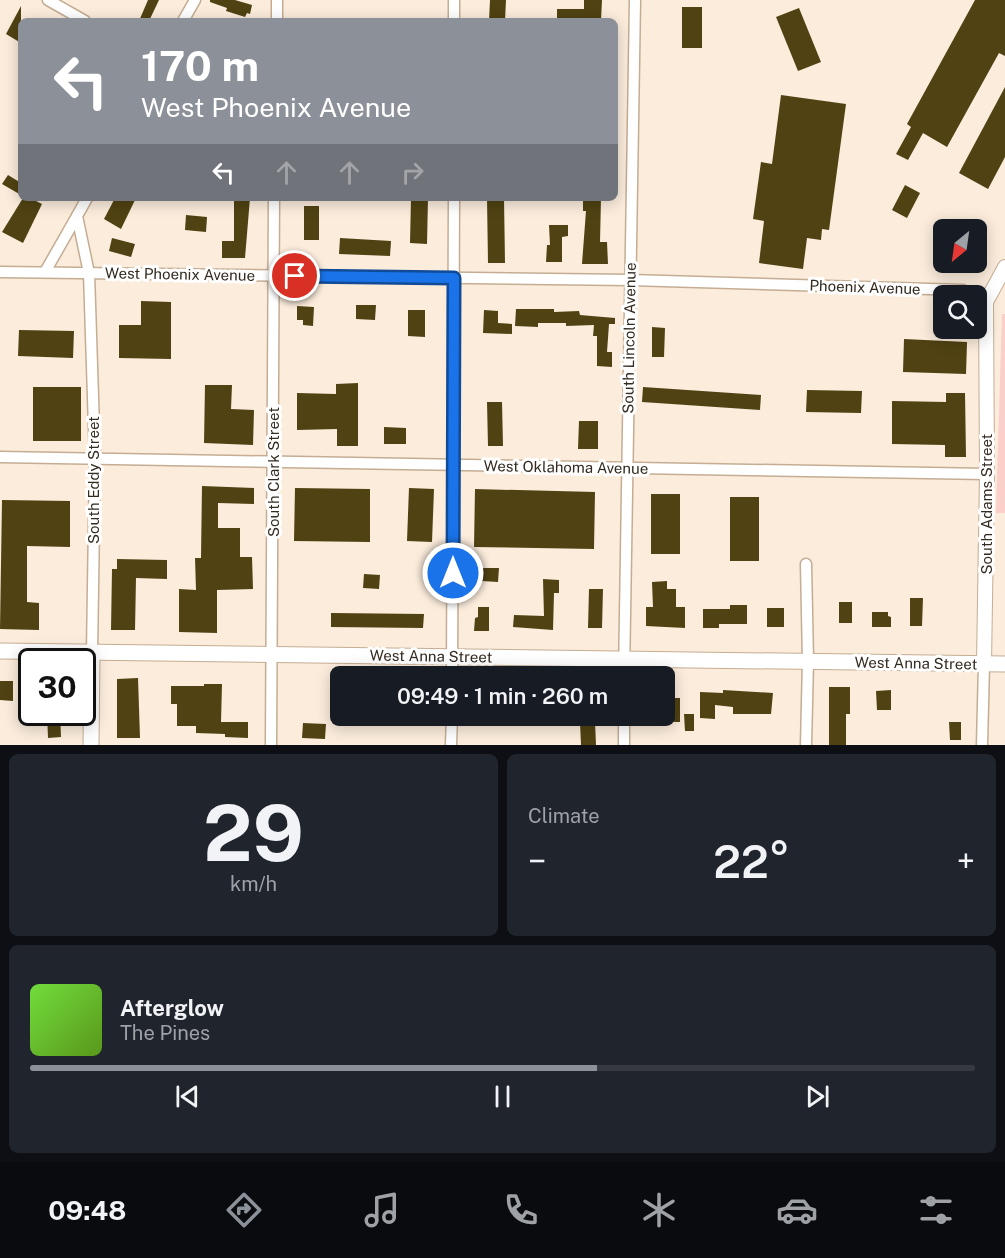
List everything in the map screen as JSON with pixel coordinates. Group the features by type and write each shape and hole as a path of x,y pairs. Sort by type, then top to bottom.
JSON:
{"main road":[{"name":"West Anna Street","path":"0,651 18,651"},
{"name":"West Anna Street","path":"96,652 1005,664"},
{"name":"South Eddy Street","path":"91,726 91,745"}],"street":[{"path":"48,0 80,18"},
{"path":"185,18 195,0"},
{"path":"277,0 277,18"},
{"path":"454,0 454,18"},
{"name":"South Lincoln Avenue","path":"625,666 635,0"},
{"path":"45,272 85,201"},
{"name":"South Clark Street","path":"272,745 274,201"},
{"path":"452,666 454,201"},
{"name":"South Eddy Street","path":"76,216 88,273 95,459 92,648"},
{"name":"South Adams Street","path":"987,288 1005,267"},
{"name":"West Phoenix Avenue","path":"0,272 630,280"},
{"name":"Phoenix Avenue","path":"630,280 933,289"},
{"name":"South Adams Street","path":"980,339 987,474 982,745"},
{"name":"West Oklahoma Avenue","path":"0,458 987,474"},
{"path":"806,564 808,661 806,745"},
{"path":"451,745 452,726"},
{"path":"624,726 624,745"}],"shaded area":[{"path":"1002,314 1005,314 1005,513 996,513"}],"building":[{"path":"148,0 159,0 150,18 140,18"},
{"path":"210,0 235,0 252,5 250,14 247,13 245,17 226,11 227,8 210,2"},
{"path":"490,0 506,0 505,18 489,18"},
{"path":"584,0 602,0 601,18 557,18 557,9 584,9"},
{"path":"975,0 1005,0 1005,56 999,53 947,147 923,133 908,160 896,154 911,127 907,124"},
{"path":"21,6 21,18 18,18 18,41 6,34"},
{"path":"682,7 702,7 702,48 682,48"},
{"path":"799,8 821,62 798,71 776,17"},
{"path":"1005,87 1005,157 988,189 959,173"},
{"path":"781,95 846,104 829,230 822,229 821,240 807,238 803,269 759,263 764,221 753,219 761,162 772,164"},
{"path":"8,175 18,181 18,193 2,184"},
{"path":"905,185 920,193 907,218 892,210"},
{"path":"21,201 36,201 42,204 23,243 2,232"},
{"path":"113,201 135,201 121,229 104,219"},
{"path":"234,201 250,201 245,258 222,258 222,241 234,241"},
{"path":"411,201 428,201 427,244 410,243"},
{"path":"487,201 504,201 505,263 488,263"},
{"path":"583,201 601,201 600,242 607,242 608,264 582,264 586,211 583,211"},
{"path":"304,206 319,206 319,240 304,240"},
{"path":"186,215 207,217 206,232 185,230"},
{"path":"549,225 568,225 568,236 562,237 562,262 546,262 547,245 550,245"},
{"path":"112,238 135,244 131,257 109,251"},
{"path":"340,238 391,241 390,256 339,254"},
{"path":"141,301 171,302 171,359 119,358 119,325 141,325"},
{"path":"356,305 376,305 375,320 356,319"},
{"path":"297,306 314,307 313,326 303,325 303,320 297,320"},
{"path":"516,309 579,311 580,315 615,318 615,324 609,324 607,352 612,352 612,367 597,366 597,336 593,336 594,325 566,326 566,323 538,323 538,327 515,326"},
{"path":"408,310 425,310 425,337 408,336"},
{"path":"484,310 498,311 498,323 512,324 512,334 483,333"},
{"path":"652,327 665,328 664,357 652,357"},
{"path":"19,330 74,331 73,358 18,356"},
{"path":"904,339 967,342 966,374 903,372"},
{"path":"358,383 358,446 337,446 337,429 297,430 297,393 336,394 336,384"},
{"path":"205,385 232,385 231,409 254,410 253,445 204,443"},
{"path":"33,387 81,387 81,441 33,441"},
{"path":"643,387 761,395 760,410 642,402"},
{"path":"807,390 862,391 861,413 806,412"},
{"path":"946,393 965,393 966,457 945,457 945,445 892,444 892,401 946,402"},
{"path":"487,402 502,402 503,446 488,446"},
{"path":"579,421 598,421 598,449 578,449"},
{"path":"384,427 406,428 406,444 384,444"},
{"path":"202,486 254,488 254,504 218,503 218,528 240,528 240,557 252,557 253,589 217,590 217,633 179,632 179,589 196,590 195,558 201,558"},
{"path":"295,488 370,489 370,542 294,541"},
{"path":"409,488 434,489 432,542 407,541"},
{"path":"475,489 595,492 594,549 474,547"},
{"path":"651,494 680,494 680,554 651,554"},
{"path":"730,497 759,497 759,561 730,561"},
{"path":"2,500 70,501 70,547 27,546 27,602 39,603 39,630 0,629"},
{"path":"117,559 167,560 167,579 136,578 135,630 111,630 112,569 117,569"},
{"path":"483,568 499,568 498,582 482,581"},
{"path":"364,574 380,575 379,589 363,588"},
{"path":"543,579 559,580 559,593 554,593 553,630 513,627 514,615 544,616"},
{"path":"667,581 667,589 676,589 676,607 685,607 685,628 646,626 646,607 653,607 652,582"},
{"path":"589,589 603,589 602,628 588,628"},
{"path":"910,598 923,598 922,626 910,626"},
{"path":"839,602 852,602 852,623 839,623"},
{"path":"730,605 747,605 747,624 719,624 719,628 703,628 703,609 730,609"},
{"path":"478,607 489,607 489,631 474,631"},
{"path":"767,608 784,608 784,627 767,627"},
{"path":"872,612 888,612 888,616 891,617 891,627 872,627"},
{"path":"331,613 424,614 423,628 331,627"},
{"path":"138,678 140,738 117,738 117,679"},
{"path":"0,681 13,681 13,701 0,700"},
{"path":"204,684 222,684 221,722 248,722 248,738 196,733 196,726 177,726 177,704 171,704 171,686 204,686"},
{"path":"829,687 850,687 850,714 846,714 846,745 829,745"},
{"path":"723,690 773,693 771,714 733,714 733,707 715,705 715,719 700,718 700,692 723,693"},
{"path":"891,690 891,710 877,710 876,691"},
{"path":"675,698 680,698 680,722 675,722"},
{"path":"684,714 694,714 694,731 685,731"},
{"path":"949,722 961,722 961,740 950,740"},
{"path":"303,723 326,724 325,739 302,738"},
{"path":"48,726 61,726 61,737 48,738"},
{"path":"580,726 595,726 596,745 581,745"}],"route":[{"path":"295,276 454,278 453,573"}]}
